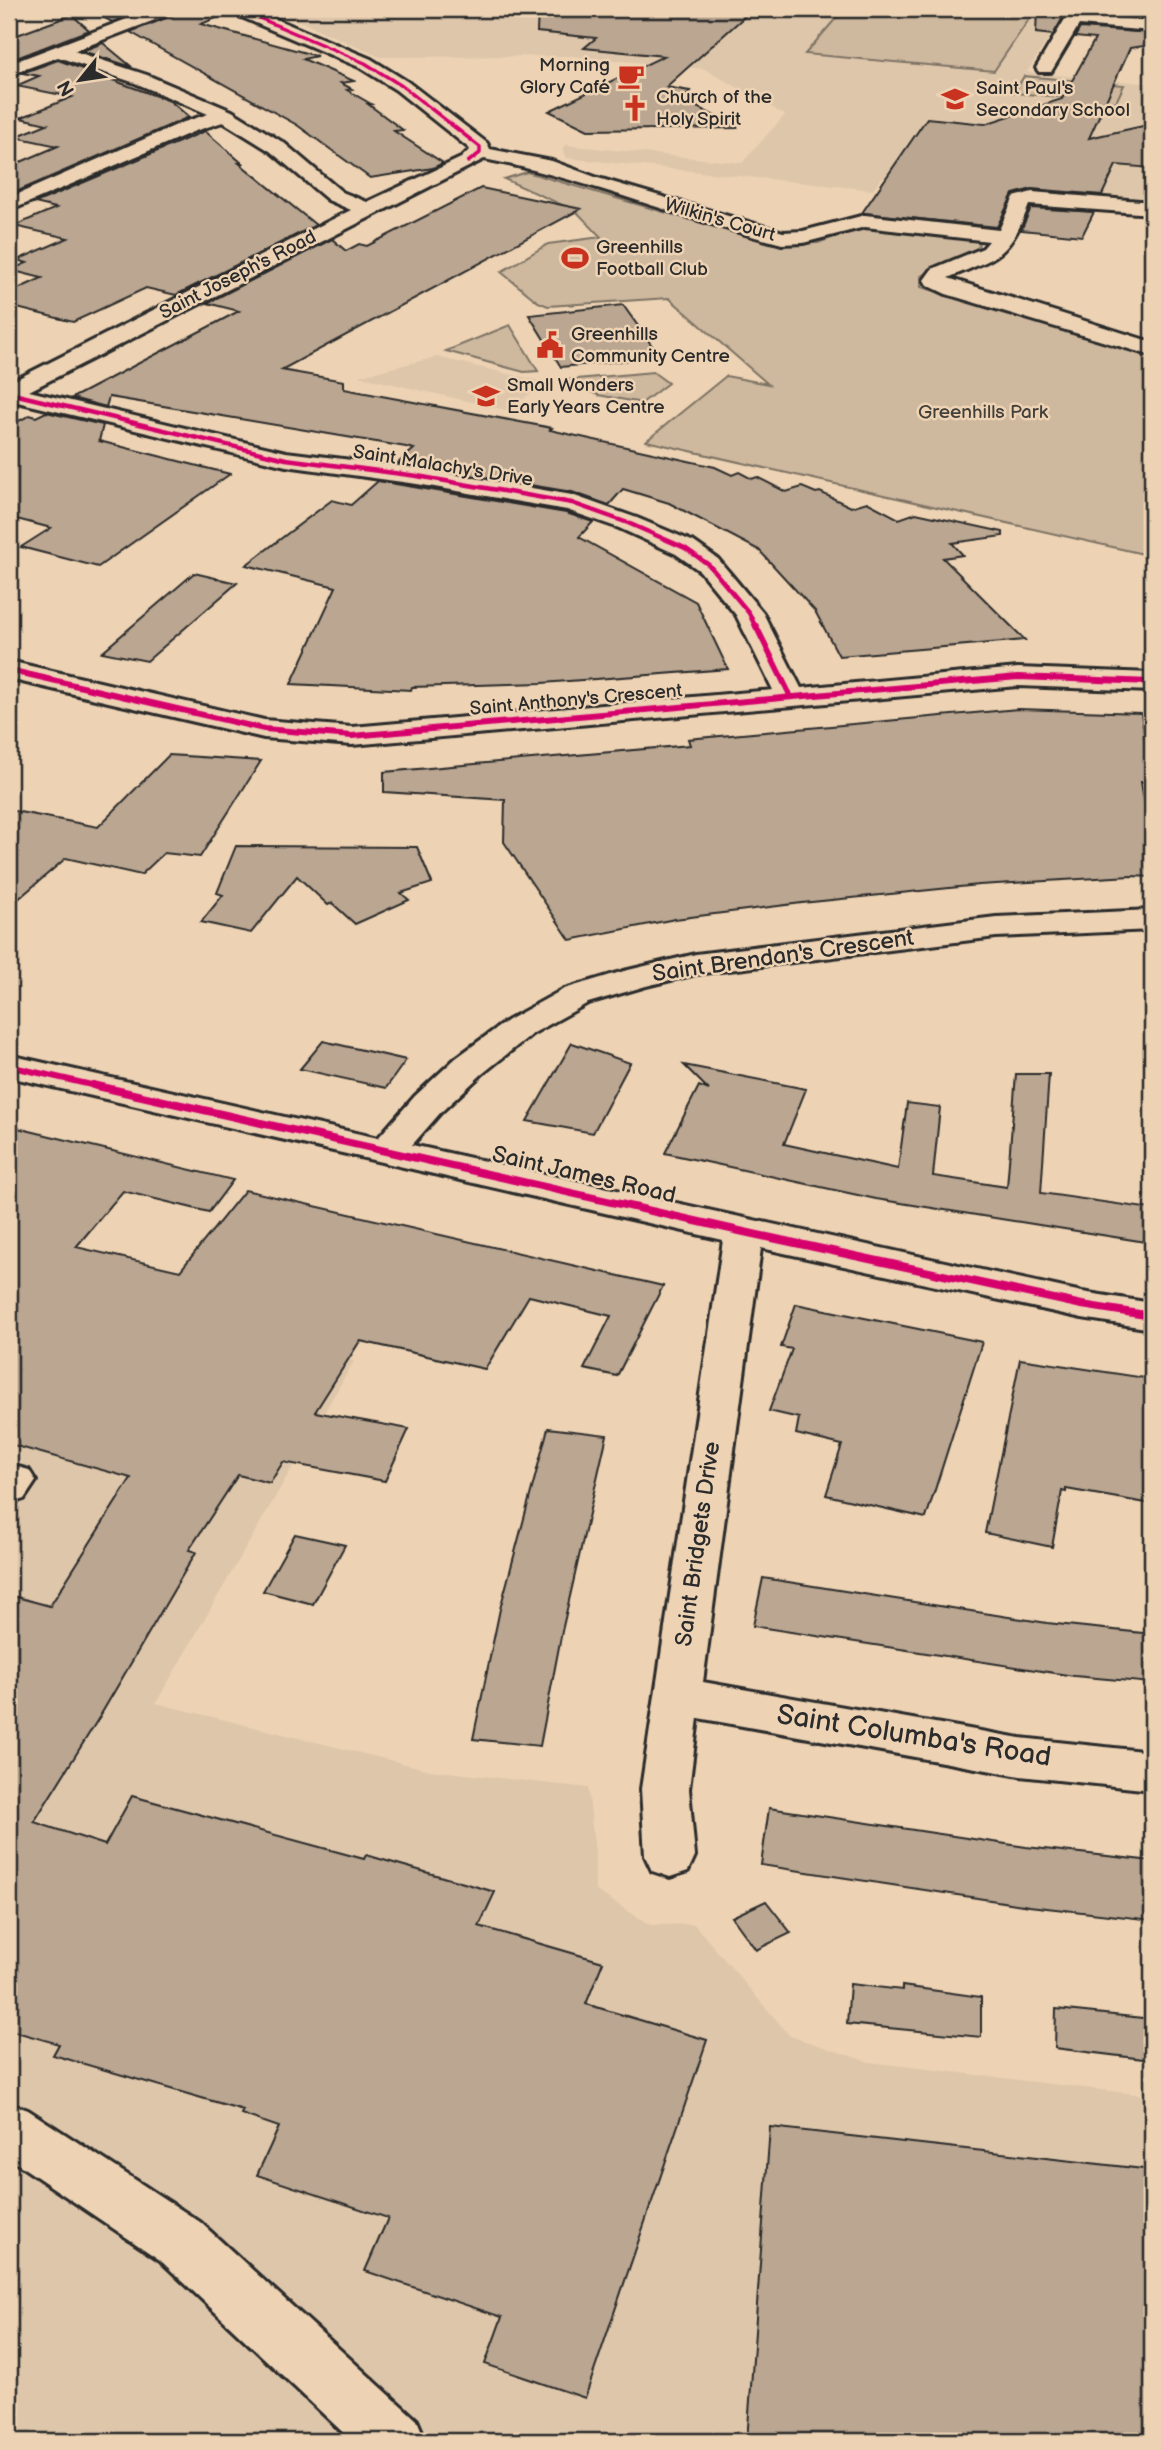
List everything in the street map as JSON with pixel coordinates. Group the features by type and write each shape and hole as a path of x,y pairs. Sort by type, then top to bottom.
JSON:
{"street":[{"path":"9,70 167,9"},
{"path":"238,9 365,63 402,86 480,147 474,158"},
{"path":"1045,68 1076,14 1152,26"},
{"path":"57,51 152,83 225,115 277,147 335,196 368,209"},
{"path":"9,205 188,127 225,115"},
{"name":"Saint Joseph's Road","path":"9,392 474,158"},
{"name":"Wilkin's Court","path":"474,158 545,165 591,182 782,238 796,239 846,223 865,221 1006,237"},
{"path":"1152,208 1032,198 1021,201 1006,237 989,252 940,274 935,279 954,289 1152,349"},
{"name":"Saint Malachy's Drive","path":"9,392 286,459 417,476 572,503 628,523 685,548 709,565 749,613 791,697"},
{"name":"Saint Anthony's Crescent","path":"9,670 264,729 352,736 1018,677 1152,682"},
{"name":"Saint Brendan's Crescent","path":"388,1150 428,1104 469,1066 520,1027 576,996 696,964 996,928 1152,920"},
{"name":"Saint James Road","path":"9,1066 744,1233 1083,1305 1152,1315"},
{"name":"Saint Bridgets Drive","path":"670,1856 665,1789 744,1233"},
{"name":"Saint Columba's Road","path":"677,1696 1020,1757 1152,1771"},
{"path":"9,2128 180,2241 396,2441"}],"shaded area":[{"name":"Saint Paul's Secondary School","path":"272,9 1068,9 1027,72 1152,84 1152,205 882,177 873,190 566,158 562,149 566,145 742,163 785,115 705,69 572,56 380,57"},
{"name":"Small Wonders Early Years Centre","path":"437,357 547,383 506,410 358,376"},
{"path":"9,1267 354,1361 156,1703 430,1770 588,1788 595,1853 595,1890 650,1925 694,1924 790,2036 869,2062 1152,2096 1152,2441 9,2441"}],"green space":[{"path":"844,9 1036,9 994,71 805,54"},
{"path":"1024,76 1124,85 1116,102 1014,93"},
{"name":"Greenhills Park","path":"527,172 773,244 818,243 863,226 897,229 896,232 970,237 979,242 978,248 921,276 921,287 1152,355 1152,556 646,441 726,376 768,384 669,298 548,306 538,302 501,272 548,244 601,237 576,211 504,179"},
{"path":"510,325 538,371 524,372 446,351"},
{"path":"653,372 668,383 642,403 598,395 566,380"}],"building":[{"path":"88,9 146,9 112,22"},
{"path":"178,9 227,9 229,13 201,24 317,56 303,59 354,81 341,83 403,130 394,131 443,163 433,168 370,178 297,125 130,32 174,15"},
{"path":"538,9 753,9 666,87 690,91 683,100 738,128 588,130 549,111 664,56 584,48 596,38 537,32"},
{"path":"1037,9 1068,9 1053,35 1036,33"},
{"path":"1090,9 1152,9 1152,18 1088,13"},
{"path":"72,15 89,30 9,61 9,38"},
{"path":"1080,28 1152,33 1152,45 1130,48 1089,138 1152,124 1152,168 1116,165 1102,195 1032,189 1013,194 997,227 862,213 927,118 985,124 1062,99 1095,39 1075,37"},
{"path":"103,43 132,67 82,51"},
{"path":"58,60 170,101 189,117 9,195 9,167 58,146 15,137 47,124 20,118 72,97 16,86 39,76 22,73"},
{"path":"205,131 242,163 239,163 316,225 176,295 146,288 73,322 9,306 9,293 42,278 10,270 27,263 17,260 68,238 14,226 56,208 35,203"},
{"path":"481,188 581,209 281,370 344,381 344,389 552,428 550,430 715,467 732,475 739,472 752,479 757,477 786,492 802,487 820,492 851,507 867,502 899,519 916,513 1003,532 1003,536 952,543 963,555 943,558 1025,640 839,656 815,611 759,550 669,503 623,489 609,505 572,492 398,463 414,449 406,447 109,397 106,407 72,398 239,311 207,303 332,239 346,251 359,244 367,246"},
{"path":"1031,208 1094,212 1082,236 1021,230"},
{"path":"623,305 660,357 561,367 529,315"},
{"path":"46,412 103,425 99,441 230,474 98,567 21,547 51,528 9,517 9,426 30,415 36,417"},
{"path":"378,481 566,513 593,522 579,537 696,602 728,669 542,683 412,687 411,690 291,684 336,587 246,565 332,500 351,505"},
{"path":"194,573 237,583 147,661 102,652"},
{"path":"1018,709 1141,713 1151,782 1141,782 1152,848 1152,877 979,885 802,903 675,919 570,940 504,842 505,800 384,792 384,772 690,745 688,739"},
{"path":"169,755 261,761 200,857 164,853 141,875 66,858 9,907 9,810 98,827"},
{"path":"236,846 417,847 432,883 401,893 409,900 355,924 332,903 328,905 297,876 251,933 201,922 223,895 217,893"},
{"path":"323,1041 406,1060 386,1088 300,1069"},
{"path":"572,1043 630,1063 593,1133 527,1121"},
{"path":"684,1065 806,1089 784,1144 898,1169 907,1103 940,1107 933,1176 1007,1187 1016,1074 1049,1074 1041,1193 1152,1209 1152,1243 876,1199 665,1153 699,1086 709,1090"},
{"path":"9,1126 233,1180 209,1212 123,1191 76,1247 180,1271 245,1190 663,1286 617,1376 584,1369 611,1316 529,1296 485,1369 360,1341 315,1412 409,1429 385,1481 283,1462 270,1483 238,1475 189,1550 196,1552 34,1822 105,1845 132,1796 364,1859 366,1855 495,1892 479,1926 603,1962 586,2004 707,2040 585,2398 485,2364 502,2317 365,2271 388,2218 257,2175 279,2127 241,2114 243,2110 53,2055 59,2044 9,2030 9,1595 50,1606 131,1478 9,1444"},
{"path":"796,1304 982,1342 926,1518 826,1495 842,1445 796,1434 799,1418 769,1411 792,1349 781,1347"},
{"path":"1020,1359 1152,1379 1152,1504 1066,1489 1066,1492 1062,1491 1052,1547 985,1533"},
{"path":"548,1428 607,1435 562,1631 540,1746 473,1739 500,1609"},
{"path":"295,1534 345,1545 313,1604 263,1591"},
{"path":"763,1578 1047,1623 1152,1634 1152,1683 1074,1676 753,1626"},
{"path":"769,1808 1026,1847 1152,1861 1152,1920 1029,1906 761,1865"},
{"path":"766,1901 791,1933 756,1950 732,1917"},
{"path":"850,1984 902,1990 902,1986 981,1997 981,2037 847,2024"},
{"path":"1056,2009 1152,2019 1152,2060 1055,2048"},
{"path":"770,2127 1152,2170 1152,2441 747,2441"}],"cycle path":[{"path":"238,9 365,63 402,86 480,147 480,153 468,162"},
{"path":"9,393 286,459 417,476 572,503 628,523 685,548 709,565 749,613 791,697"},
{"path":"9,670 264,729 352,736 1018,677 1152,682"},
{"path":"9,1066 744,1232 1082,1305 1152,1316"}],"place":[{"name":"Morning Glory Café","path":"631,76"},
{"name":"Saint Paul's Secondary School","path":"955,99"},
{"name":"Church of the Holy Spirit","path":"635,108"},
{"name":"Greenhills Football Club","path":"575,258"},
{"name":"Greenhills Community Centre","path":"550,345"},
{"name":"Small Wonders Early Years Centre","path":"486,396"}]}
